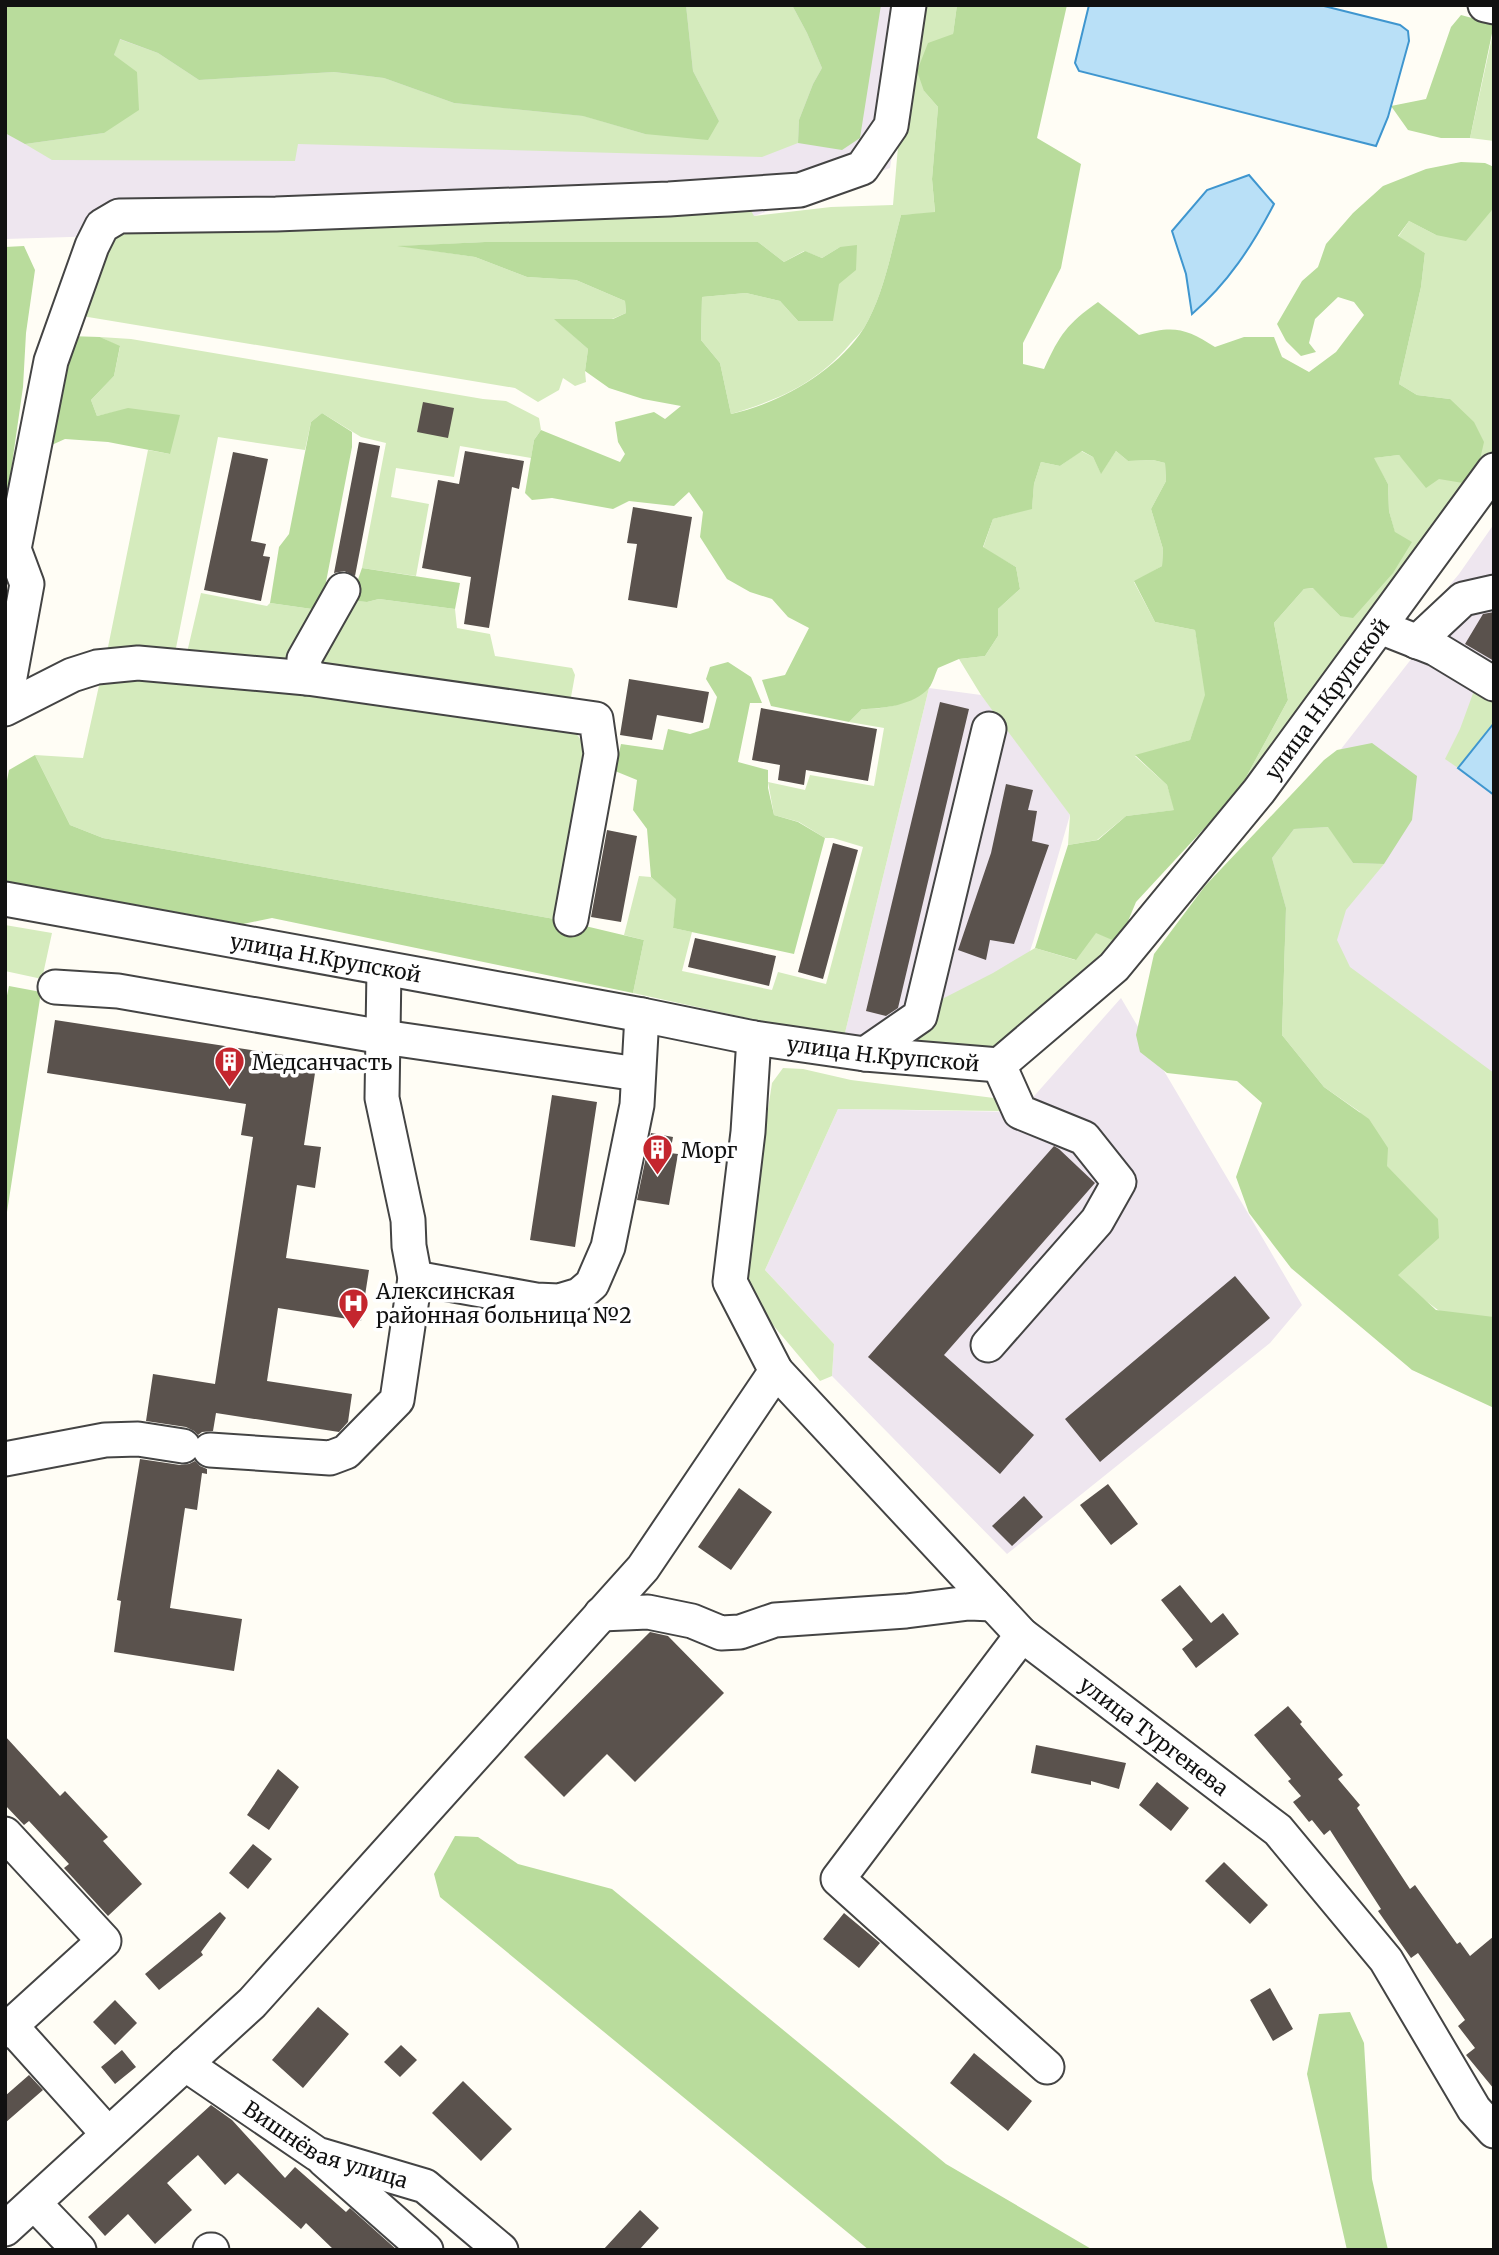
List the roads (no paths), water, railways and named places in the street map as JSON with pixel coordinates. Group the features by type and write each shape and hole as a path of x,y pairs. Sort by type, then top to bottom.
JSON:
{"street":[{"path":"5,706 27,584 14,549 21,507 51,361 92,246 102,226 119,216 276,214 669,199 800,190 862,167 891,126 909,5"},
{"path":"1485,5 1494,7"},
{"name":"улица Н.Крупской","path":"5,899 642,1015 754,1038 864,1054 999,1065 1114,967 1259,791 1491,480"},
{"path":"307,678 304,659 343,590"},
{"path":"1417,642 1462,599 1494,592"},
{"path":"1380,627 1436,649 1494,684"},
{"path":"5,706 72,675 97,667 138,663 307,678 596,719 601,754 571,919"},
{"path":"864,1054 920,1016 989,729"},
{"path":"5,1459 105,1440 138,1439 196,1448 330,1458 346,1452 397,1400 415,1278 409,1246 408,1220 382,1098 384,969"},
{"path":"55,987 118,991 383,1037 638,1074"},
{"path":"415,1278 536,1300 559,1301 579,1296 593,1284 608,1247 637,1105 642,1015"},
{"name":"улица Тургенева","path":"754,1038 748,1132 730,1282 776,1371 1022,1635 1278,1830 1386,1961 1474,2109 1494,2131"},
{"path":"988,1345 1097,1221 1119,1182 1084,1138 1020,1112 999,1065"},
{"path":"5,2229 252,2003 643,1568 776,1371"},
{"path":"601,1614 648,1612 692,1621 720,1633 740,1632 775,1620 906,1611 970,1603 993,1604"},
{"path":"1022,1635 838,1879 1047,2067"},
{"path":"5,1834 104,1941 14,2040 108,2134"},
{"name":"Вишнёвая улица","path":"186,2064 317,2154 425,2186 500,2250"},
{"path":"317,2154 426,2250"},
{"path":"34,2203 79,2250"}],"water":[{"path":"1089,5 1320,5 1400,25 1408,31 1409,41 1388,117 1376,146 1079,71 1075,63"},
{"path":"1249,175 1274,204 1238,263 1217,290 1192,314 1186,274 1172,231 1207,190"},
{"path":"1494,723 1494,795 1458,768"}],"place":[{"name":"Медсанчасть","path":"229,1089"},
{"name":"Морг","path":"658,1177"},
{"name":"Алексинская районная больница №2","path":"353,1330"}]}
